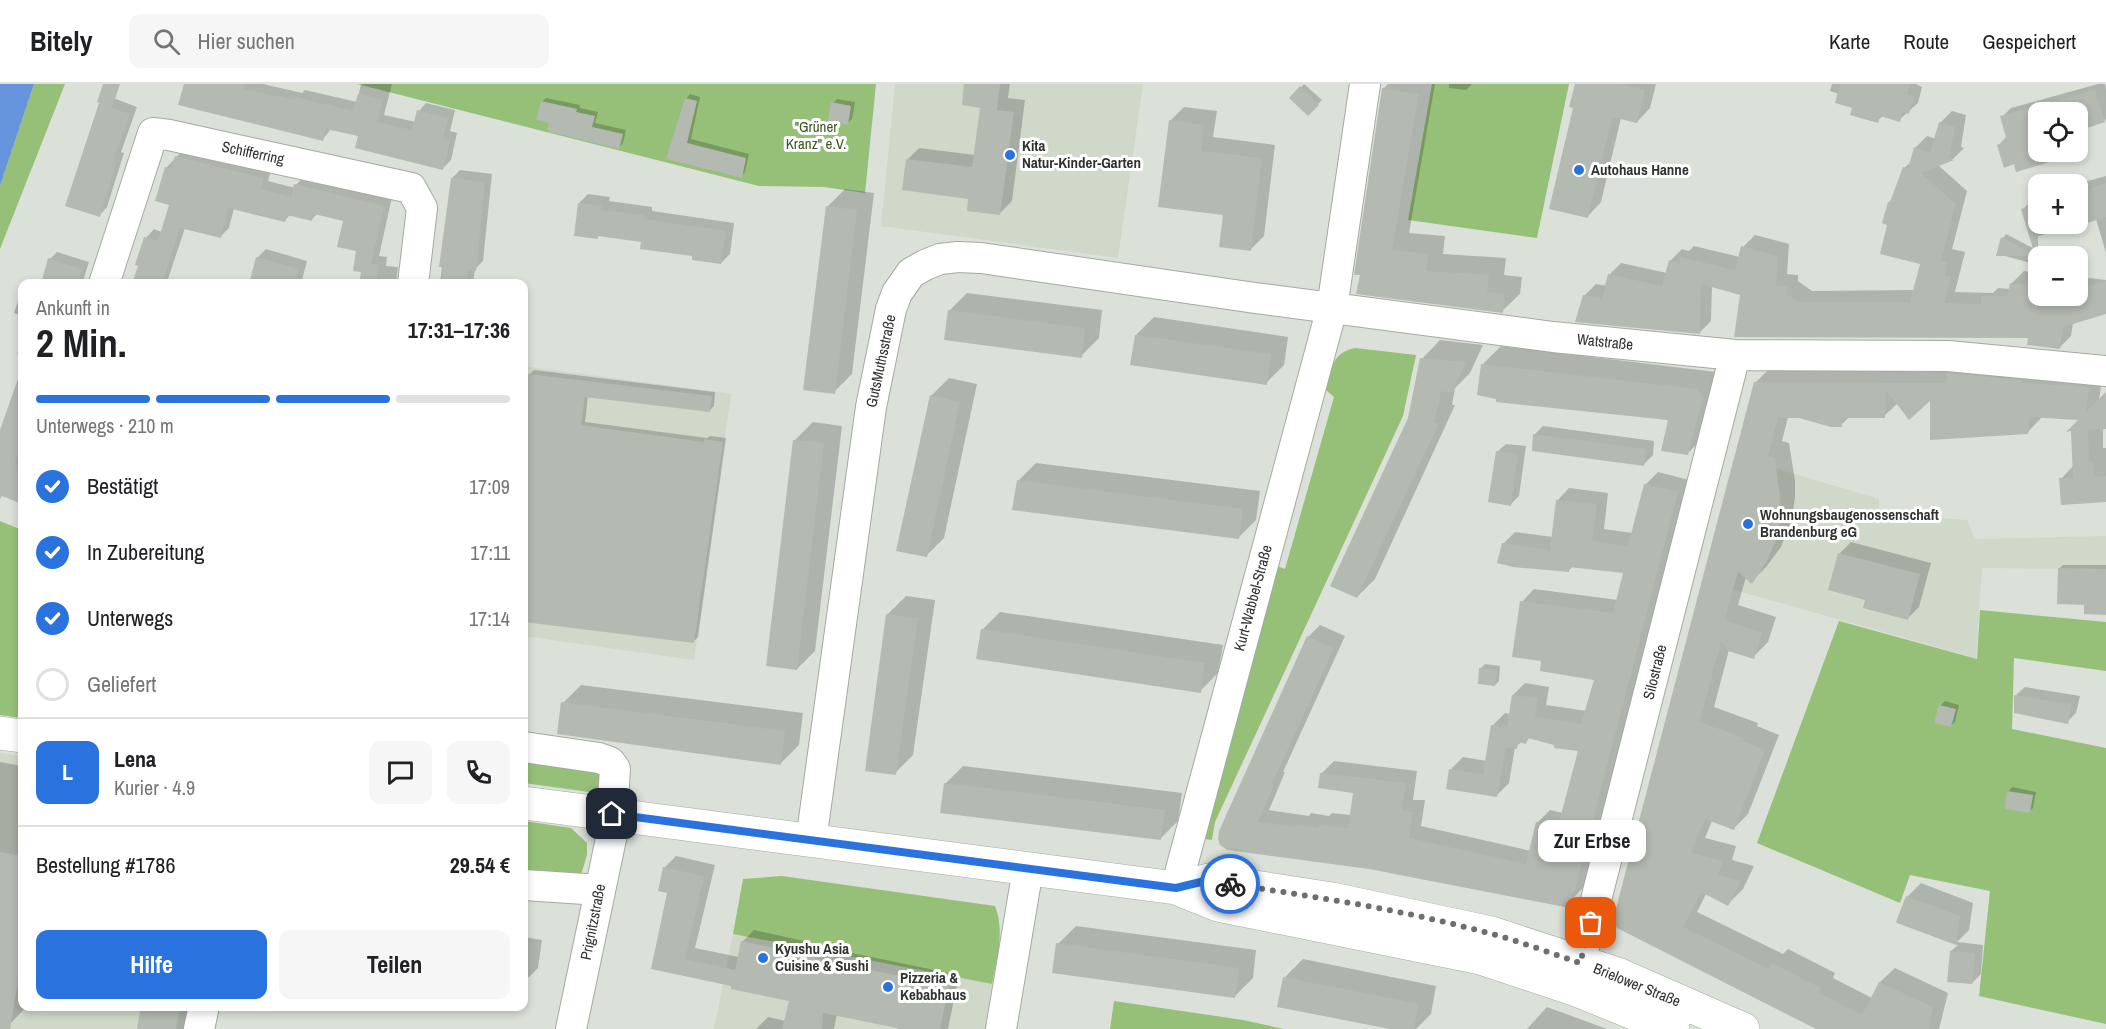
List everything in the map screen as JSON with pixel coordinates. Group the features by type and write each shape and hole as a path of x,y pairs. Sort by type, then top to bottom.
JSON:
{"main road":[{"path":"0,733 18,735"},
{"name":"Brielower Straße","path":"528,804 1176,888 1209,880 1332,900 1468,927 1577,976 1673,1029"},
{"name":"Brielower Straße","path":"1577,976 1620,975 1743,1029"}],"street":[{"path":"1332,308 1365,84"},
{"name":"Schifferring","path":"106,279 153,133 411,188 422,208 414,279"},
{"name":"GutsMuthsstraße","path":"811,841 871,407 891,309 897,293 911,273 940,259 981,258 1332,308"},
{"name":"Watstraße","path":"1332,308 1553,337 1736,355 1948,356 2106,371"},
{"name":"Kurt-Wabbel-Straße","path":"1176,888 1332,308"},
{"name":"Silostraße","path":"1577,976 1736,355"},
{"path":"528,748 599,758 610,762 615,769 614,815"},
{"name":"Prignitzstraße","path":"572,1029 614,815"},
{"path":"1001,1029 1028,869"},
{"path":"528,885 600,890"},
{"path":"199,1029 203,1011"}],"shaded area":[{"name":"Kita Natur-Kinder-Garten","path":"895,84 1143,84 1118,258 881,226"},
{"path":"528,367 731,394 694,660 528,637"},
{"path":"1734,456 1879,499 1879,514 1967,520 1975,539 2106,536 2106,569 1982,568 1976,658 1702,581"},
{"path":"0,753 18,755 18,1011 193,1011 189,1029 0,1029"},
{"path":"733,934 992,984 985,1029 714,1029"}],"green space":[{"path":"34,84 65,84 0,249 0,186"},
{"name":"\"Grüner Kranz\" e.V.","path":"357,84 876,84 865,193 824,187 759,186"},
{"path":"1432,84 1569,84 1537,238 1408,220"},
{"path":"1355,348 1416,355 1403,416 1215,822 1212,840 1205,839 1214,792 1277,566 1285,569 1334,397 1326,390 1331,369 1341,354"},
{"path":"0,521 18,528 18,717 0,715"},
{"path":"1980,610 2106,622 2106,671 2014,658 2012,729 2106,748 2106,1024 1979,996 1990,891 1910,875 1900,903 1757,843 1839,621 1977,659"},
{"path":"528,761 601,772 603,790 589,792 528,784"},
{"path":"528,822 571,828 587,843 587,855 581,875 528,872"},
{"path":"782,876 995,906 1000,935 992,984 733,934 743,879"},
{"path":"1114,1001 1243,1020 1284,1029 1110,1029"}],"water":[{"path":"0,84 34,84 0,186"}],"building":[{"path":"103,84 120,84 112,108 130,114 114,159 117,160 100,217 65,206 99,103 105,105 97,102"},
{"path":"184,84 245,84 244,89 295,100 296,97 353,111 358,94 383,99 377,122 412,130 417,110 448,118 443,139 450,140 443,170 355,148 358,136 326,129 323,141 178,105"},
{"path":"964,84 1000,84 997,110 1014,112 1000,215 967,211 968,199 902,190 906,159 972,167 980,108 962,105"},
{"name":"Autohaus Hanne","path":"1575,84 1620,84 1645,90 1637,123 1612,117 1588,218 1549,209 1573,108 1569,107"},
{"path":"1840,84 1910,84 1907,94 1914,96 1909,114 1903,112 1900,122 1880,116 1878,123 1850,115 1852,108 1835,103"},
{"path":"1300,86 1319,105 1308,116 1289,98"},
{"path":"1382,88 1419,94 1392,250 1428,254 1426,271 1489,275 1487,292 1505,294 1503,313 1356,294 1360,275 1354,275"},
{"path":"2095,90 2105,122 2088,128 2088,102 2051,102"},
{"path":"685,98 697,101 687,143 746,158 742,178 666,159"},
{"path":"541,101 577,109 576,112 595,116 592,127 623,134 619,149 547,131 549,123 536,120"},
{"path":"831,102 851,106 848,125 828,121"},
{"path":"2028,108 2028,162 2050,162 2016,172 2014,164 2004,168 1997,145 2007,141 2000,116"},
{"path":"1169,120 1204,125 1201,151 1262,158 1251,251 1219,247 1223,215 1158,207"},
{"path":"1939,122 1955,127 1949,159 1954,160 1921,173 1956,204 1941,261 1947,262 1946,276 1951,277 1944,303 1981,304 1981,296 2007,296 2010,283 2028,285 2028,306 2088,306 2088,286 2106,281 2106,314 2063,327 2060,349 2027,345 2028,338 1734,337 1740,295 1701,284 1700,334 1575,322 1583,295 1602,299 1608,274 1662,286 1669,260 1679,263 1680,257 1735,270 1741,246 1778,256 1776,286 1787,286 1787,294 1799,302 1910,302 1920,264 1880,254 1887,225 1882,223 1903,167 1908,169 1914,147 1930,153"},
{"path":"175,156 263,178 261,189 291,197 294,184 384,206 371,264 379,265 378,279 360,279 361,272 353,271 356,251 337,247 343,221 314,214 312,221 287,215 285,222 228,208 221,238 180,228 164,279 134,279 138,266 135,265 144,237 158,241 169,205 155,201 165,167 171,169"},
{"path":"451,178 485,182 476,271 468,270 467,279 442,279 443,267 439,267"},
{"path":"2106,183 2106,217 2088,223 2088,189"},
{"path":"578,203 602,206 601,210 644,215 644,219 726,231 721,264 692,260 692,256 640,249 641,242 598,236 598,239 574,236"},
{"path":"826,206 857,210 835,394 803,390"},
{"path":"2028,207 2028,232 2021,209"},
{"path":"2029,234 2038,234 2038,246 2032,246"},
{"path":"2001,237 2028,251 2028,256 1996,256"},
{"path":"256,257 299,269 296,279 250,279"},
{"path":"48,258 82,269 79,279 42,279"},
{"path":"948,310 1085,328 1082,358 944,340"},
{"path":"1135,335 1271,354 1267,385 1130,365"},
{"path":"1420,358 1466,362 1452,393 1441,391 1434,423 1439,423 1357,598 1330,586 1408,418"},
{"path":"1481,364 1697,389 1703,397 1688,455 1661,451 1668,420 1496,402 1496,399 1477,395"},
{"path":"1947,373 2022,380 2022,383 2089,387 2086,412 2106,392 2106,429 2088,430 2089,462 2093,462 2094,477 2106,476 2106,502 2061,505 2059,478 2073,478 2071,431 2066,432 2078,420 2030,417 2028,434 1930,440 1930,401 1909,420 1886,390 1885,418 1842,418 1842,427 1831,427 1799,418 1778,418 1768,456 1775,458 1780,497 1781,514 1777,538 1766,563 1752,584 1738,572 1724,620 1762,632 1754,659 1728,651 1721,641 1700,722 1744,738 1743,741 1765,750 1734,830 1705,819 1691,853 1723,861 1718,875 1741,881 1728,906 1701,892 1683,927 1769,969 1772,963 1821,988 1819,993 1862,1015 1879,982 1933,1007 1929,1029 1816,1029 1617,928 1613,920 1754,382 1946,383"},
{"path":"528,374 712,396 710,412 585,397 581,425 704,442 704,439 723,442 694,643 528,622"},
{"path":"18,379 18,455 15,464 18,465 18,502 2,496 0,499 0,430"},
{"path":"930,395 960,402 927,557 896,551"},
{"path":"1533,434 1646,449 1644,466 1532,451"},
{"path":"793,440 824,443 797,670 766,666"},
{"path":"1496,451 1518,454 1511,506 1488,502"},
{"path":"1017,480 1243,509 1239,539 1012,510"},
{"path":"1644,484 1678,492 1572,901 1565,907 1369,869 1227,850 1220,845 1219,831 1307,636 1334,648 1272,784 1274,785 1258,822 1297,827 1297,825 1318,828 1319,825 1348,828 1353,793 1318,788 1320,773 1406,783 1402,811 1413,812 1409,838 1526,864 1536,822 1558,826 1578,751 1554,748 1554,745 1528,738 1526,744 1518,742 1517,749 1506,747 1497,797 1446,789 1449,769 1483,774 1491,725 1507,727 1512,695 1538,698 1535,717 1581,724 1594,680 1540,671 1541,661 1512,657 1520,601 1613,613 1623,573 1569,567 1569,572 1513,567 1497,563 1502,543 1550,550 1556,500 1597,504 1592,541 1628,546"},
{"path":"1838,553 1920,574 1908,620 1863,608 1865,600 1828,590"},
{"path":"2058,568 2106,569 2106,615 2084,614 2084,605 2057,604"},
{"path":"886,614 918,618 896,775 865,771"},
{"path":"981,629 1205,663 1201,693 976,659"},
{"path":"1479,668 1497,670 1495,686 1478,684"},
{"path":"2014,695 2072,704 2068,724 2014,713"},
{"path":"561,702 785,731 781,765 557,734"},
{"path":"1939,705 1956,709 1951,727 1934,723"},
{"path":"944,783 1165,810 1161,840 940,813"},
{"path":"2007,791 2033,795 2030,813 2005,809"},
{"path":"0,852 18,855 18,981 10,1029 0,1029"},
{"path":"663,867 704,876 685,959 735,970 741,941 949,986 940,1029 902,1029 823,1013 822,1029 782,1029 789,1001 651,969 667,893 658,891"},
{"path":"1906,896 1960,916 1956,945 1897,923"},
{"path":"1056,943 1239,968 1235,998 1052,973"},
{"path":"1950,951 1975,953 1972,984 1947,982"},
{"path":"1283,977 1419,1004 1414,1029 1390,1029 1277,1007"},
{"path":"140,1011 179,1011 176,1029 137,1029"}],"way so far":[{"path":"1230,884 1332,900 1456,925 1491,933 1580,963 1591,923"}],"place":[{"name":"Kita Natur-Kinder-Garten","path":"1010,155"},
{"name":"Autohaus Hanne","path":"1579,170"},
{"name":"Wohnungsbaugenossenschaft Brandenburg eG","path":"1748,524"},
{"name":"Zur Erbse","path":"1591,923"},
{"name":"Kyushu Asia Cuisine & Sushi","path":"763,958"},
{"name":"Pizzeria & Kebabhaus","path":"888,987"}],"route":[{"path":"612,814 1176,888 1209,880 1230,884"}]}
